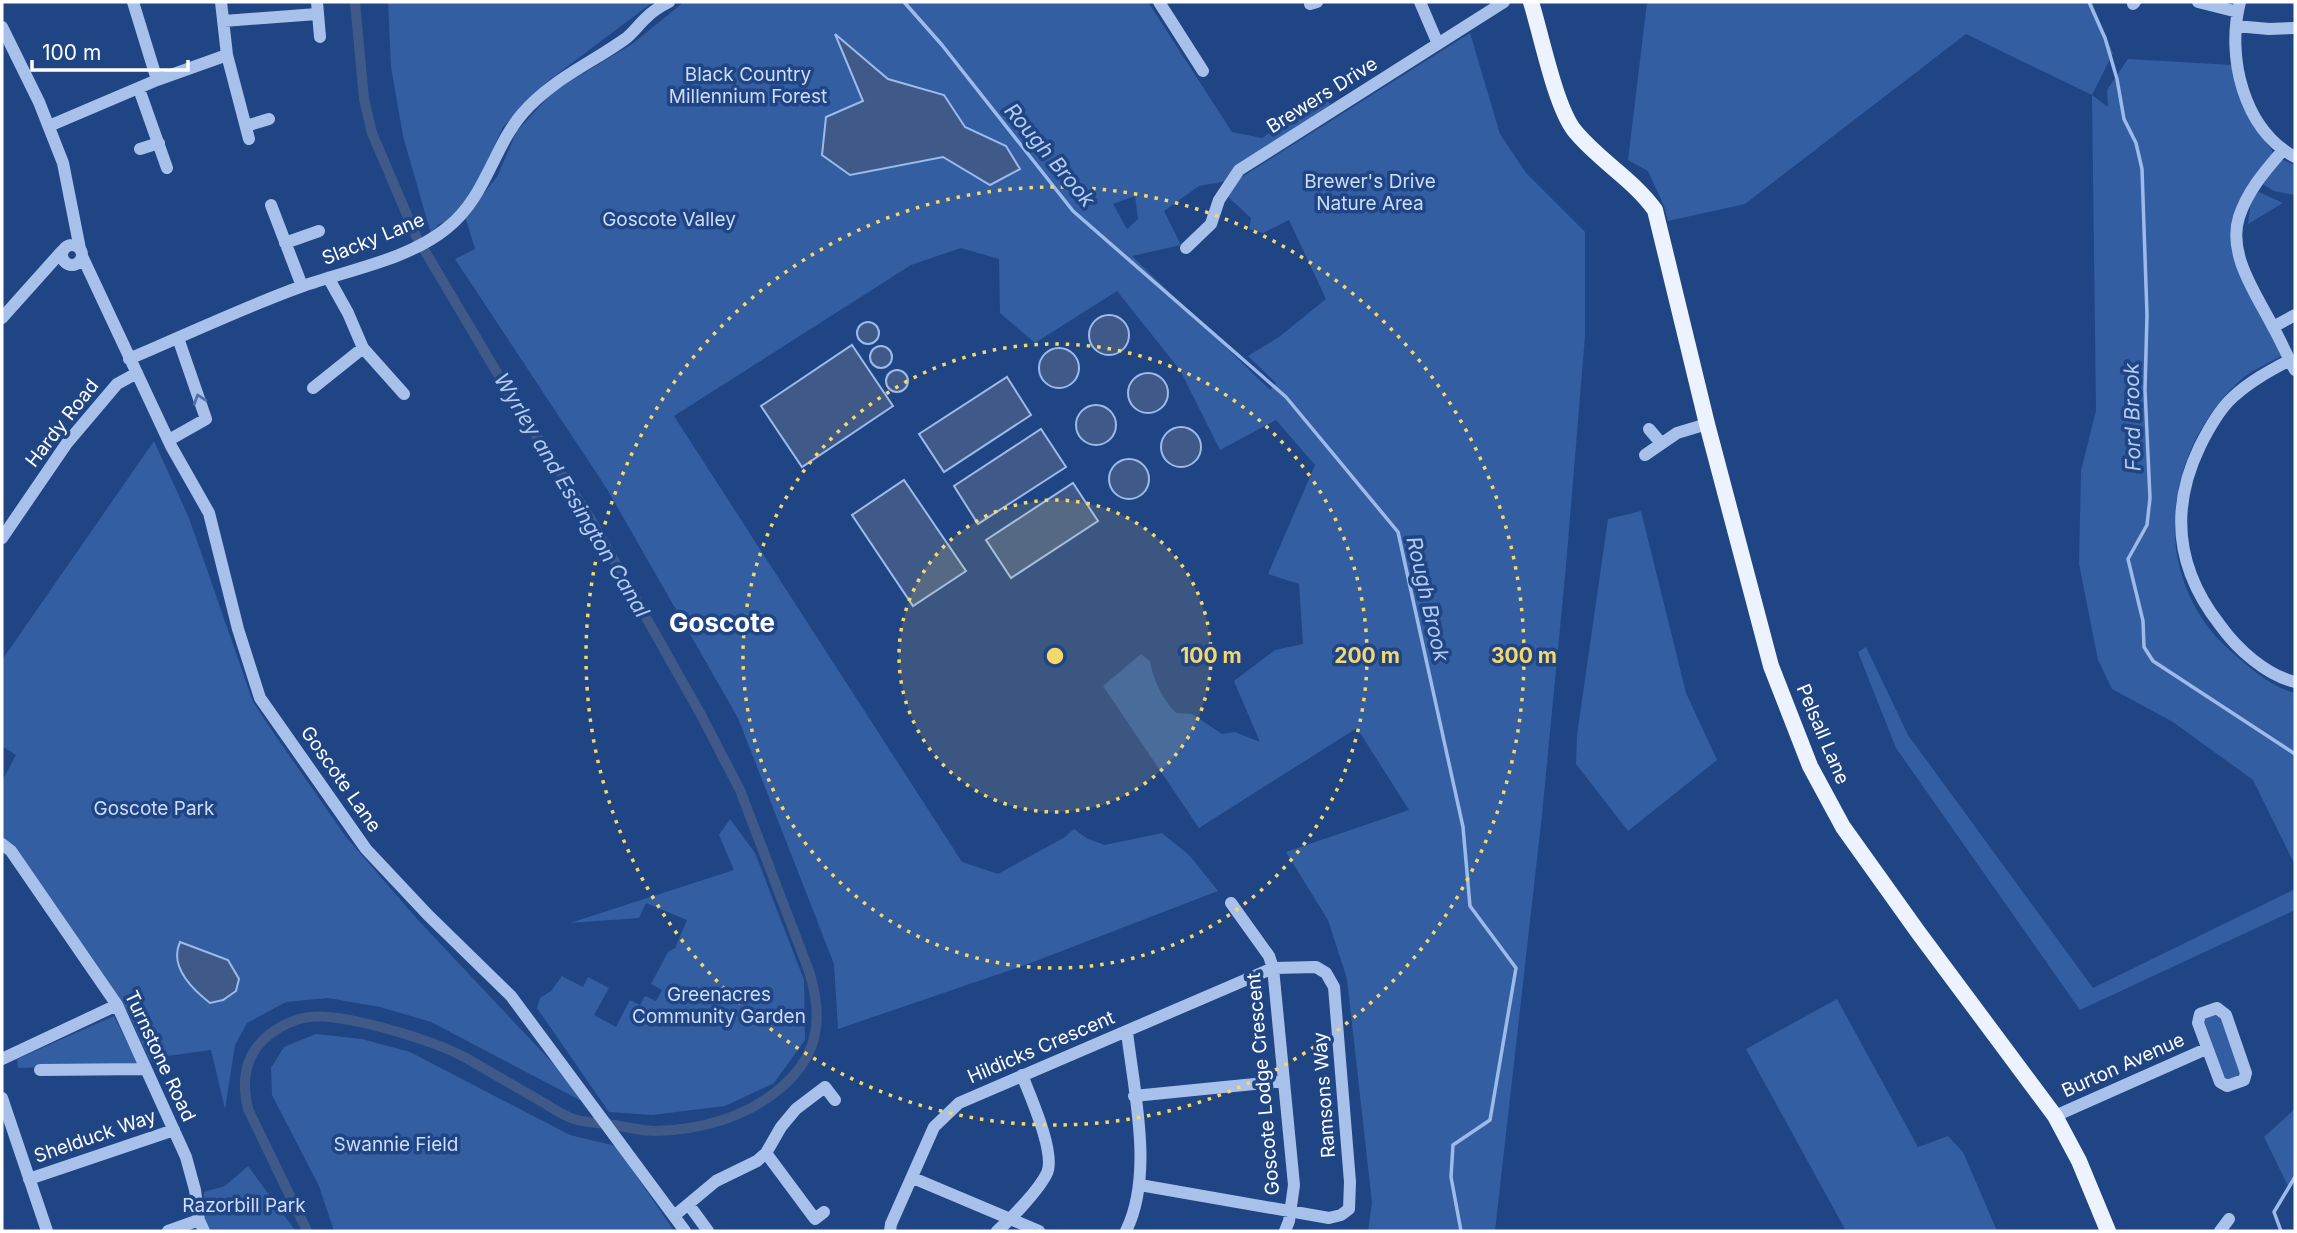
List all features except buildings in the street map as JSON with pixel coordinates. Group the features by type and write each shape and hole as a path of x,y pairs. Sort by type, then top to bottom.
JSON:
{"main road":[{"name":"Pelsall Lane","path":"1531,2 1560,101 1572,128 1598,156 1639,190 1656,210 1707,424 1772,666 1810,766 1843,827 2055,1116 2079,1161 2108,1231"}],"street":[{"path":"133,2 157,80"},
{"path":"221,2 227,55 247,132 269,119"},
{"name":"Slacky Lane","path":"129,359 302,286 329,279 413,248 433,237 455,221 474,198 521,115 553,83 628,37 649,14 669,2"},
{"path":"1158,2 1203,71"},
{"path":"1420,2 1438,44"},
{"name":"Brewers Drive","path":"1186,248 1211,223 1219,200 1239,170 1504,2"},
{"path":"2198,2 2239,7 2236,56 2252,114 2260,127 2283,150 2295,157"},
{"path":"224,21 317,8 320,37"},
{"path":"2236,26 2295,28"},
{"path":"2,27 49,126 67,180 73,221 72,255 50,262 45,272 2,318"},
{"path":"49,126 157,80 227,55"},
{"path":"139,89 167,168"},
{"path":"140,149 159,143"},
{"path":"2283,150 2255,183 2238,220 2237,234 2238,249 2247,277 2292,365 2252,381 2229,400 2207,432 2190,467 2182,499 2181,539 2190,578 2206,608 2231,640 2264,667 2295,682"},
{"path":"271,205 302,286"},
{"path":"285,243 319,231"},
{"name":"Goscote Lane","path":"72,255 92,276 129,359 209,513 238,629 260,698 366,849 428,915 511,996 685,1231"},
{"path":"329,279 363,348 404,394"},
{"path":"2273,327 2295,315"},
{"path":"169,440 206,419 178,338"},
{"path":"313,388 363,348"},
{"name":"Hardy Road","path":"2,538 67,443 117,384 137,373"},
{"path":"1645,455 1660,442 1677,433 1707,424"},
{"path":"1650,429 1660,442"},
{"name":"Turnstone Road","path":"2,844 11,851 117,1005 186,1157 201,1226"},
{"name":"Goscote Lodge Crescent","path":"1231,903 1269,956 1273,968 1294,1185 1291,1212 1285,1231"},
{"name":"Ramsons Way","path":"1140,1185 1329,1219 1341,1216 1349,1209 1350,1182 1334,987 1326,974 1315,967 1273,968"},
{"name":"Hildicks Crescent","path":"890,1231 934,1127 959,1103 1273,968"},
{"path":"2,1059 117,1005"},
{"name":"Burton Avenue","path":"2220,1009 2226,1015 2246,1073 2244,1080 2227,1086 2220,1082 2206,1049 2198,1019 2200,1014 2220,1009"},
{"path":"1126,1032 1140,1141 1140,1185 1126,1231"},
{"name":"Burton Avenue","path":"2055,1116 2206,1049"},
{"path":"40,1070 146,1069"},
{"path":"997,1231 1011,1219 1048,1172 1043,1131 1022,1075"},
{"path":"1134,1096 1284,1081"},
{"path":"674,1216 716,1181 757,1161 766,1153 781,1127 796,1109 814,1094 825,1087 835,1100"},
{"path":"2,1098 47,1231"},
{"name":"Shelduck Way","path":"29,1179 174,1130"},
{"path":"766,1153 815,1219 824,1212"},
{"path":"913,1178 1039,1231"},
{"path":"689,1205 708,1231"},
{"path":"2220,1231 2229,1219"},
{"path":"168,1231 201,1226"}],"green space":[{"path":"388,2 653,2 548,81 503,127 470,198 431,234 403,136 391,67"},
{"path":"684,2 1148,2 1232,132 1262,138 1322,98 1331,104 1227,181 1199,186 1164,211 1181,245 1132,256 1270,390 1276,383 1248,356 1279,337 1326,299 1289,220 1263,233 1249,229 1251,218 1225,194 1237,180 1470,33 1500,134 1526,173 1585,232 1585,336 1566,566 1542,815 1495,1231 1368,1231 1372,1203 1347,979 1328,920 1286,852 1409,810 1357,728 1199,828 1103,686 1141,654 1150,661 1159,688 1176,713 1192,714 1222,734 1235,732 1260,742 1234,681 1275,650 1303,644 1299,584 1268,574 1315,465 1276,420 1220,450 1180,370 1117,291 1035,343 1000,313 999,259 961,248 911,265 674,416 962,862 998,874 1065,837 1074,829 1088,839 1105,845 1162,833 1190,856 1218,891 1028,964 838,1029 834,964 738,718 607,489 455,259 475,249 465,216 497,177 517,131 554,91 632,44","holes":["1135,196 1138,219 1127,229 1113,204"]},
{"path":"1647,2 2092,2 2113,53 2092,95 1966,34 1745,204 1668,221 1648,171 1628,160"},
{"path":"2128,59 2232,65 2250,120 2272,150 2272,156 2240,200 2242,279 2281,356 2244,377 2216,406 2195,440 2182,476 2175,514 2177,552 2186,589 2205,623 2254,671 2270,682 2295,693 2295,865 2253,780 2173,722 2112,689 2098,660 2079,564 2081,471 2096,411 2092,95 2108,107 2107,90"},
{"path":"2283,160 2295,165 2295,195 2274,191 2264,185 2263,180"},
{"path":"2259,192 2283,203 2248,224 2252,195"},
{"name":"Goscote Park","path":"154,441 189,518 253,702 346,837 418,920 595,1108 431,1022 380,1007 328,998 286,1002 247,1023 235,1045 225,1109 211,1050 160,1057 151,1062 128,1013 11,851 2,844 2,781 16,755 2,746 2,660"},
{"path":"1641,511 1686,693 1717,760 1628,831 1576,764 1577,735 1608,519"},
{"path":"1866,647 1908,735 2093,988 2295,889 2295,910 2080,1010 1896,748 1858,652"},
{"name":"Greenacres Community Garden","path":"730,819 755,853 804,980 805,1040 774,1083 725,1106 652,1115 609,1112 537,1008 540,998 551,991 562,976 583,987 588,977 609,988 594,1015 616,1027 630,1000 640,1005 645,996 656,1001 662,990 651,984 668,952 675,948 687,920 646,903 639,918 570,923 734,870 719,835"},
{"path":"1837,999 1918,1147 1948,1136 1963,1152 1997,1231 1846,1231 1746,1049"},
{"path":"2215,1013 2221,1017 2243,1074 2227,1082 2202,1021 2206,1016"},
{"path":"114,1016 137,1063 18,1068 17,1059"},
{"name":"Swannie Field","path":"316,1034 362,1039 410,1052 570,1135 616,1146 674,1231 334,1231 319,1186 272,1095 271,1068 284,1047"},
{"path":"2295,1109 2295,1174 2288,1186 2264,1137"},
{"name":"Razorbill Park","path":"248,1166 295,1230 211,1230 205,1216 204,1192 225,1186"}],"shaded area":[{"path":"835,34 888,79 944,95 965,127 1006,146 1020,169 990,185 943,157 850,175 822,155 826,117 863,101"},
{"path":"1109,315 1117,316 1123,321 1128,327 1128,343 1123,349 1117,354 1109,355 1101,354 1095,349 1090,343 1089,335 1090,327 1095,321 1101,316"},
{"path":"868,322 876,325 879,333 876,341 868,344 860,341 857,333 860,325"},
{"path":"852,345 893,406 802,467 761,406"},
{"path":"881,346 889,349 892,357 889,365 881,368 873,365 870,357 873,349"},
{"path":"1059,348 1067,349 1073,354 1078,360 1078,376 1073,382 1067,387 1059,388 1051,387 1045,382 1040,376 1039,368 1040,360 1045,354 1051,349"},
{"path":"897,370 905,373 908,381 905,389 897,392 889,389 886,381 889,373"},
{"path":"1148,373 1156,374 1162,379 1167,385 1167,401 1162,407 1156,412 1148,413 1140,412 1134,407 1129,401 1128,393 1129,385 1134,379 1140,374"},
{"path":"1007,377 1031,415 944,472 919,434"},
{"path":"1096,405 1104,406 1110,411 1115,417 1115,433 1110,439 1104,444 1096,445 1088,444 1082,439 1077,433 1076,425 1077,417 1082,411 1088,406"},
{"path":"1181,427 1189,428 1195,433 1200,439 1200,455 1195,461 1189,466 1181,467 1173,466 1167,461 1162,455 1161,447 1162,439 1167,433 1173,428"},
{"path":"1041,429 1066,467 978,524 954,486"},
{"path":"1129,459 1137,460 1143,465 1148,471 1148,487 1143,493 1137,498 1129,499 1121,498 1115,493 1110,487 1109,479 1110,471 1115,465 1121,460"},
{"path":"904,480 966,571 913,606 852,515"},
{"path":"1073,483 1098,521 1011,578 986,540"},
{"path":"180,942 228,960 239,979 236,991 223,1000 210,1003 203,997 190,984 180,968 177,951"}],"waterway":[{"name":"Wyrley and Essington Canal","path":"307,1231 248,1109 245,1088 247,1068 255,1050 270,1034 288,1023 309,1017 325,1017 389,1029 433,1043 466,1058 573,1119 655,1131 689,1128 723,1120 769,1097 783,1086 805,1060 811,1047 817,1018 809,971 740,790 700,713 590,518 512,398 416,236 372,133 364,99 355,2"},
{"name":"Rough Brook","path":"904,2 942,45 1073,211 1286,397 1398,532 1463,827 1470,906 1516,968 1490,1120 1453,1145 1451,1177 1461,1231"},
{"name":"Ford Brook","path":"2089,2 2105,38 2117,79 2124,119 2136,143 2142,169 2147,315 2145,390 2150,498 2147,525 2128,559 2143,621 2144,647 2153,661 2295,754"},
{"name":"Ford Brook","path":"2281,1231 2274,1212 2295,1177"}],"district":[{"name":"Goscote","path":"722,622"}],"park label":[{"name":"Black Country Millennium Forest","path":"748,85"},
{"name":"Brewer's Drive Nature Area","path":"1370,192"},
{"name":"Goscote Valley","path":"669,219"}]}
